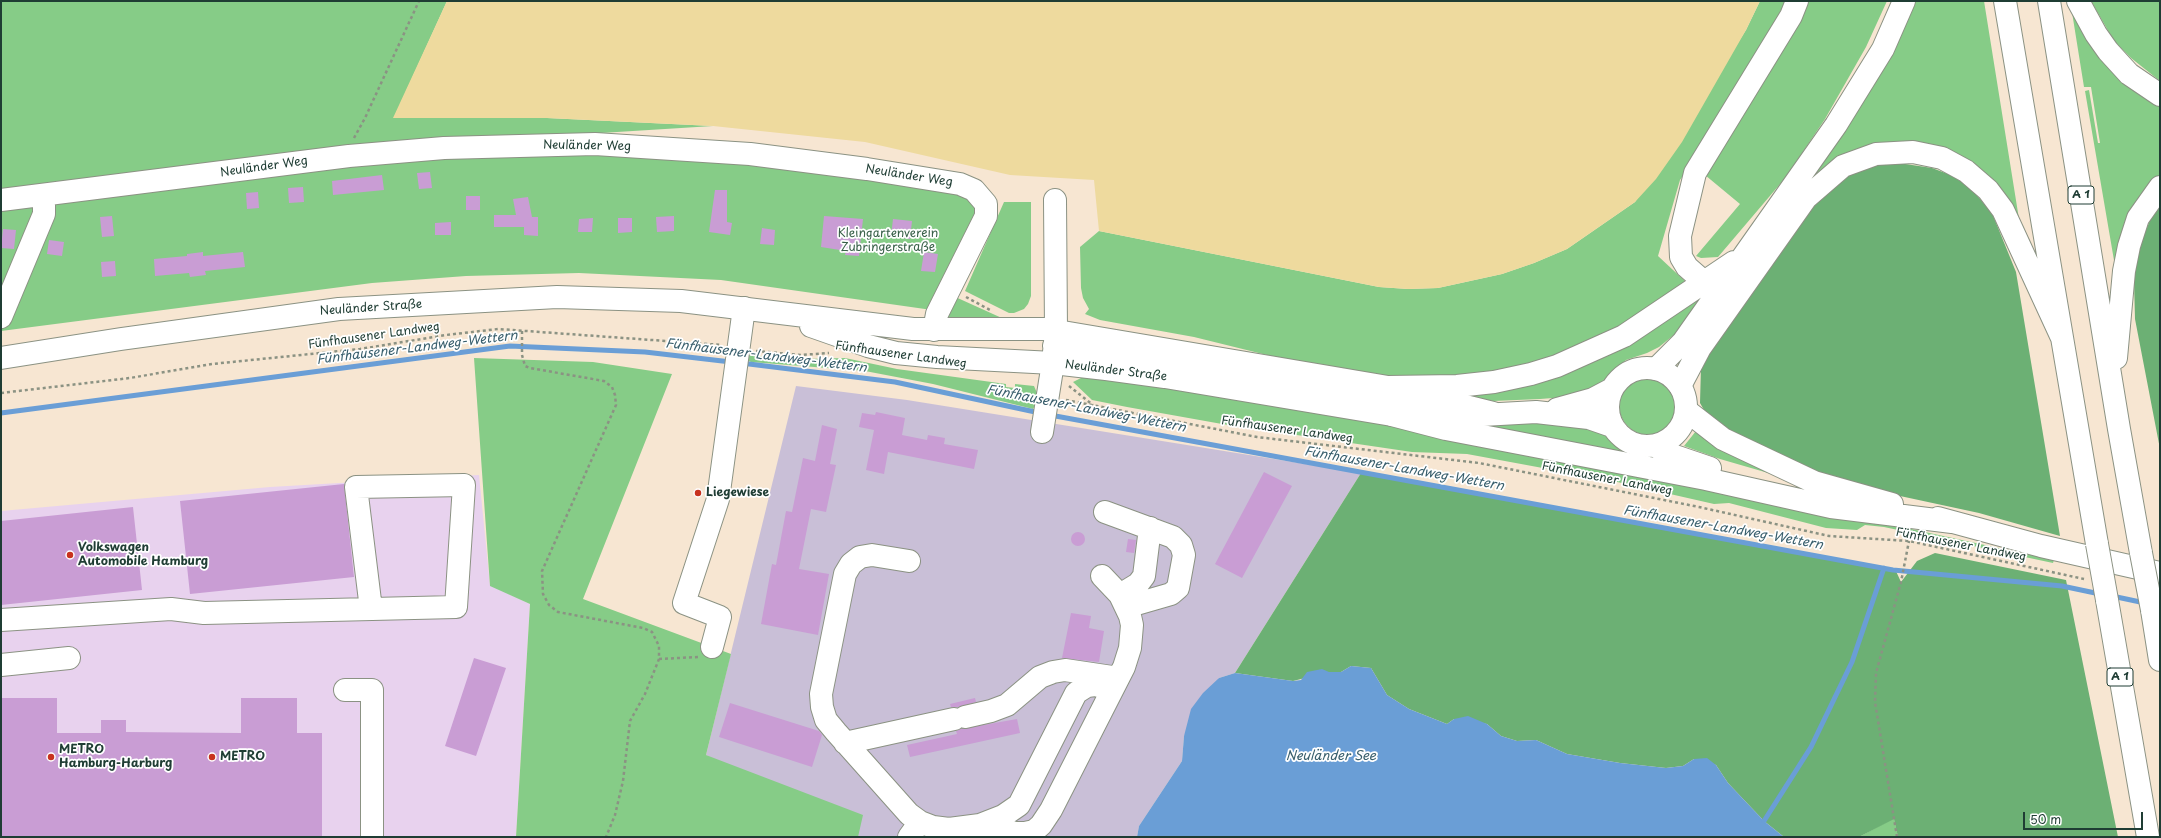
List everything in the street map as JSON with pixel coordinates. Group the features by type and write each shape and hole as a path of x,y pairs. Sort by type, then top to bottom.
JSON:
{"main road":[{"path":"1704,281 1687,267 1681,257 1680,236 1696,173 1791,16 1797,1"},
{"path":"1656,446 1668,441 1677,433 1684,423 1686,411 1685,398 1680,386 1670,375 1656,369 1682,342 1840,118 1883,49 1904,1"},
{"name":"A 1","path":"2005,1 2148,837"},
{"name":"A 1","path":"2049,1 2113,389 2160,660"},
{"path":"2078,1 2096,34 2108,51 2129,74 2160,95"},
{"name":"Neuländer Weg","path":"1,200 356,155 444,148 595,144 757,155 940,180 960,184 974,190 986,204 986,216 937,314 934,330"},
{"path":"1680,386 1700,348 1806,198 1843,166 1876,154 1913,152 1942,158 1966,171 1988,190 2003,210 2062,338"},
{"path":"2113,389 2124,271 2129,246 2138,218 2160,187"},
{"path":"1,317 44,214 44,195"},
{"path":"1045,414 1054,347 1055,200"},
{"path":"1388,387 1457,386 1494,382 1531,374 1558,366 1624,336 1742,257"},
{"name":"Neuländer Straße","path":"1,358 121,338 339,308 556,297 681,301 893,328 934,330 1025,328 1054,347 1165,377 1392,415 1446,417 1493,413 1536,412 1590,418 1612,426"},
{"path":"707,652 720,617 684,603 718,499 744,308"},
{"name":"Neuländer Straße","path":"744,308 780,316 868,346 896,353 937,357 1054,347 1388,387 1493,413"},
{"path":"1054,347 1389,402 1493,413"},
{"name":"Neuländer Straße","path":"1536,412 1584,402 1602,396 1630,372 1643,368 1656,369"},
{"name":"Neuländer Straße","path":"1612,389 1607,408 1612,426 1616,433 1630,444 1643,447 1656,446"},
{"path":"1686,411 1724,439 1814,482 2041,546 2160,573"},
{"path":"1392,415 1446,429 1706,479 1831,507 1952,522"},
{"path":"1656,446 1666,453 1702,466 1825,496 1952,522"},
{"path":"1,620 171,609 204,613 456,607 464,485 356,487 371,609"},
{"path":"1105,512 1173,537 1181,545 1184,555 1178,588 1172,594 1123,601"},
{"path":"1123,601 1144,576 1150,528"},
{"path":"909,561 872,555 860,557 851,564 845,574 821,694 822,708 826,720 909,814 914,830 933,827 948,833 980,825 1012,811 1019,805 1027,793 1073,697 1087,686 1115,683"},
{"path":"980,825 992,826 1015,833 1034,831 1041,825 1051,810 1115,683 1130,648 1132,636 1131,620 1123,601 1102,576"},
{"path":"1,665 69,658"},
{"path":"845,743 991,711 1007,704 1040,678 1053,672 1065,670 1115,683"},
{"path":"345,690 372,690 372,837"}],"path":[{"path":"353,140 365,118 419,1"},
{"path":"950,288 992,310"},
{"name":"Fünfhausener Landweg","path":"1,393 130,378 212,364 360,349 446,335 498,329 718,344 738,360 835,353"},
{"path":"522,331 523,363 530,368 604,381 612,387 616,405 542,571 543,594 549,605 558,612 644,628 652,632 660,646 658,659 645,694 630,721 622,781 615,815 606,837"},
{"path":"1069,386 1094,405"},
{"name":"Fünfhausener Landweg","path":"1045,414 1094,405 1257,437 1479,463 1700,506 1828,536 1909,541 2092,581"},
{"path":"1897,837 1875,702 1876,673 1901,582 1903,562 1909,541"},
{"path":"658,659 707,652"}],"shaded area":[{"path":"796,386 907,400 1361,473 1235,673 1219,678 1184,736 1182,761 1139,826 1137,837 858,837 706,755"},
{"path":"479,475 490,585 530,604 516,837 1,837 1,511 270,487"}],"green space":[{"path":"1,1 447,1 394,118 547,118 713,126 537,137 1,191"},
{"path":"1760,1 1786,1 1703,148 1680,180 1658,256 1687,283 1660,305 1592,343 1504,374 1397,378 1271,356 1194,337 1100,320 1085,314 1089,309 1083,298 1081,288 1080,247 1099,231 1379,287 1408,289 1438,288 1502,274 1534,263 1567,249 1635,202 1746,30"},
{"path":"1803,1 1887,1 1866,47 1825,119 1786,177 1718,257 1701,258 1696,256 1740,204 1705,175"},
{"path":"1908,1 1984,1 2019,219 1999,188 1937,149 1805,190"},
{"path":"2091,1 2160,1 2160,81 2131,58 2114,41"},
{"path":"2071,6 2160,100 2160,177 2116,272 2085,91 2089,90 2098,143 2100,143 2091,87 2084,87"},
{"name":"Kleingartenverein Zubringerstraße","path":"472,151 685,154 960,189 980,212 932,310 721,280 579,273 466,276 372,283 1,331 1,205"},
{"path":"1892,162 1932,168 1948,174 1969,186 1992,213 2016,272 2060,536 1979,513 1835,482 1730,434 1708,417 1700,403 1701,367 1711,345 1815,201 1836,183 1863,168"},
{"path":"1004,202 1031,202 1031,296 1024,309 1014,313 1009,313 965,291"},
{"path":"2160,206 2160,449 2135,319 2134,281 2139,247 2151,218"},
{"path":"1711,285 1689,318 1675,334 1659,347 1626,360 1597,386 1566,397 1540,399 1493,401 1461,396 1478,395"},
{"path":"951,295 1004,319 947,321"},
{"path":"746,355 805,359 845,358 897,369 1006,384 1006,387 1015,388 1015,384 1034,386 1037,393 1036,404 1033,409 933,384 865,371 751,362 746,360"},
{"path":"474,358 593,362 672,374 583,599 731,654 706,755 863,815 858,837 516,837 530,604 490,586"},
{"path":"1087,375 1329,413 1796,504 2054,560 2053,563 1884,527 1865,525 1857,530 1826,528 1729,503 1714,504 1613,481 1467,454 1412,452 1222,424 1127,407 1092,400 1073,382"},
{"path":"1649,375 1665,380 1670,384 1674,389 1679,405 1674,421 1670,426 1665,430 1649,435 1633,430 1628,426 1624,421 1619,405 1624,389 1628,384 1633,380"},
{"path":"1557,420 1606,434 1620,446 1630,451 1629,457 1485,426 1491,424"},
{"path":"1696,431 1782,477 1720,459 1684,446"},
{"path":"1361,473 1895,569 1901,582 1917,561 1935,553 2066,580 2118,837 1898,837 1894,819 1859,837 1784,837 1764,821 1728,783 1716,765 1694,759 1683,766 1666,768 1620,763 1567,754 1536,740 1517,741 1501,736 1487,724 1454,719 1447,724 1409,709 1387,695 1371,668 1351,666 1341,672 1329,672 1293,681 1235,673"},
{"path":"1894,818 1898,837 1859,837"}],"sand":[{"path":"447,1 1760,1 1746,30 1682,142 1656,179 1635,202 1567,249 1534,263 1502,274 1438,288 1408,289 1379,287 1099,231 1094,180 1010,175 865,142 713,126 547,118 393,118"}],"water":[{"name":"Neuländer See","path":"1351,666 1371,668 1387,695 1409,709 1447,724 1454,719 1468,716 1487,724 1501,736 1517,741 1536,740 1567,754 1620,763 1666,768 1683,766 1694,759 1707,758 1716,765 1728,783 1764,821 1784,837 1137,837 1139,826 1182,761 1184,736 1191,709 1203,693 1219,678 1235,673 1293,681 1301,680 1307,672 1322,669 1329,672 1341,672"}],"building":[{"path":"430,172 432,188 419,189 417,173"},
{"path":"382,175 384,190 333,195 332,181"},
{"path":"303,187 304,202 289,203 288,188"},
{"path":"715,190 727,190 727,222 732,223 730,235 709,232"},
{"path":"258,192 259,208 247,209 246,193"},
{"path":"466,196 480,196 480,210 466,210"},
{"path":"528,197 532,217 538,217 538,236 524,235 524,227 494,227 494,215 516,215 513,199"},
{"path":"112,216 114,236 102,237 100,217"},
{"path":"674,216 674,231 657,232 656,217"},
{"path":"824,216 863,219 859,256 845,255 846,251 821,247"},
{"path":"593,218 592,232 578,232 579,219"},
{"path":"618,218 632,218 632,232 618,233"},
{"path":"893,219 912,221 910,239 891,236"},
{"path":"451,222 451,235 435,235 435,223"},
{"path":"762,228 775,230 774,245 760,244"},
{"path":"3,229 16,230 14,249 1,248"},
{"path":"49,240 64,242 62,256 47,254"},
{"path":"203,252 203,256 243,252 245,267 205,271 206,275 190,277 189,273 155,276 154,259 187,256 187,254"},
{"path":"924,252 938,254 935,272 921,271"},
{"path":"115,261 116,276 102,277 101,262"},
{"path":"876,412 905,418 902,435 927,440 928,435 945,438 944,444 978,450 974,469 888,452 884,474 866,470 874,430 859,427 862,413 875,415"},
{"path":"822,425 837,429 830,464 836,465 826,512 811,509 799,569 829,574 818,635 761,624 772,564 776,565 786,511 792,512 803,458 815,461"},
{"path":"1264,472 1292,486 1242,578 1215,564"},
{"path":"344,484 354,577 190,594 180,501"},
{"name":"Volkswagen Automobile Hamburg","path":"133,507 142,590 1,605 1,521"},
{"path":"1075,532 1081,532 1085,536 1085,542 1081,546 1075,546 1071,542 1071,536"},
{"path":"1128,539 1136,540 1134,553 1126,552"},
{"path":"1071,613 1091,616 1089,628 1104,631 1099,662 1062,658"},
{"path":"474,658 506,668 476,756 445,746"},
{"name":"METRO","path":"1,698 57,698 57,733 101,733 101,720 126,720 126,732 241,733 241,698 297,698 297,733 322,733 322,837 1,837"},
{"path":"975,698 976,702 958,707 951,707 950,704"},
{"path":"730,703 819,731 822,735 812,767 719,737"},
{"path":"1017,719 1020,733 910,757 907,745 957,734 956,731 961,729"}],"waterway":[{"name":"Fünfhausener-Landweg-Wettern","path":"1,413 510,346 645,352 731,362"},
{"name":"Fünfhausener-Landweg-Wettern","path":"741,363 895,382 1040,413"},
{"name":"Fünfhausener-Landweg-Wettern","path":"1050,415 1893,570 2062,586 2100,594"},
{"path":"1764,821 1811,747 1852,662 1884,568"},
{"name":"Fünfhausener-Landweg-Wettern","path":"2112,596 2145,603"}],"place":[{"name":"Liegewiese","path":"698,493"},
{"name":"Volkswagen Automobile Hamburg","path":"70,555"},
{"name":"METRO Hamburg-Harburg","path":"51,757"},
{"name":"METRO","path":"212,757"}]}
